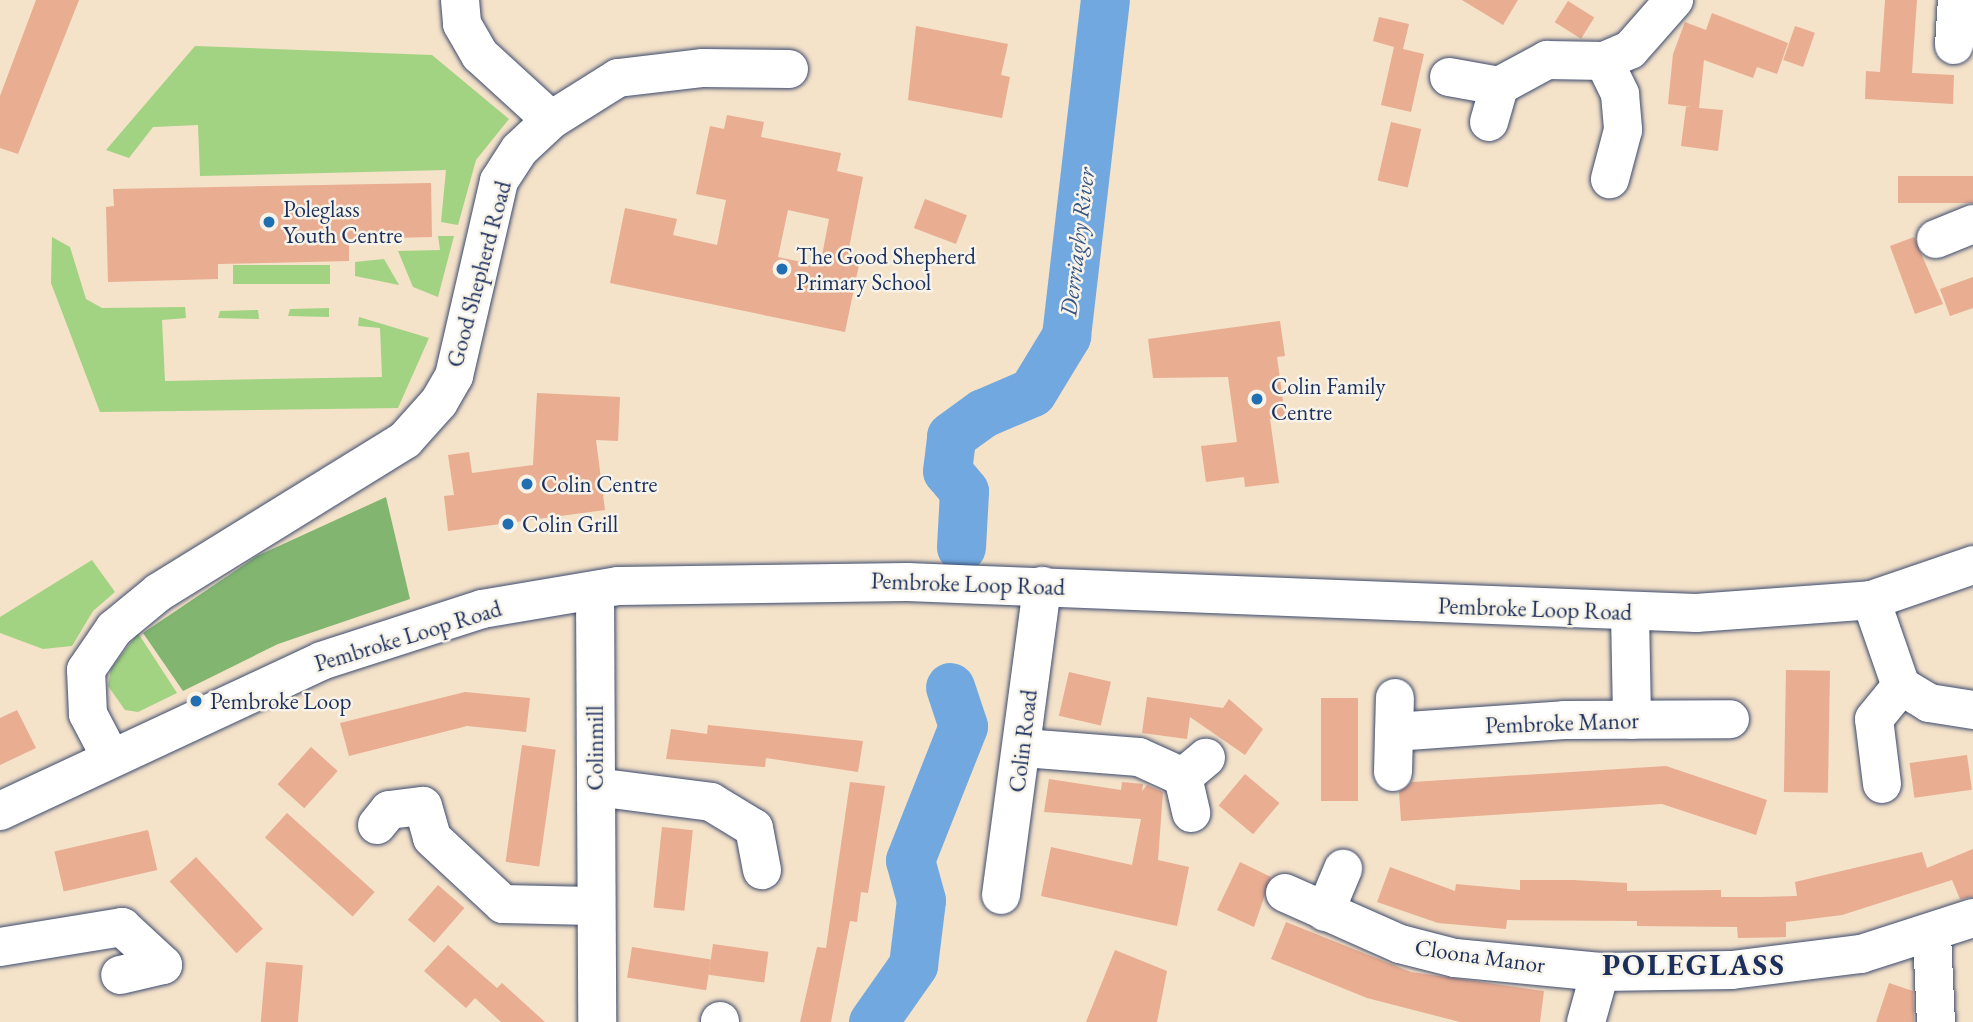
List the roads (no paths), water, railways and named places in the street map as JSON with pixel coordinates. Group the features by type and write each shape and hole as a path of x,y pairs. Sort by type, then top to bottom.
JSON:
{"street":[{"path":"460,0 462,24 480,55 551,120"},
{"path":"1449,77 1499,86 1547,60 1604,61 1630,50 1674,0"},
{"path":"1954,45 1962,5"},
{"path":"1604,61 1620,94 1623,130 1610,178"},
{"name":"Good Shepherd Road","path":"111,758 88,714 86,670 114,629 159,592 415,431 453,376 499,181 519,150 551,120 618,78 703,68 789,69"},
{"path":"1489,122 1499,86"},
{"path":"1936,239 1973,224"},
{"name":"Pembroke Loop Road","path":"0,811 321,661 482,610 595,591 728,580 1042,586 1630,613 1871,600 1973,565"},
{"name":"Colin Road","path":"1000,894 1024,748 1042,586"},
{"name":"Colinmill","path":"595,591 596,787 592,906 597,1022"},
{"path":"1871,600 1901,686 1929,703 1973,710"},
{"path":"1630,613 1632,720"},
{"path":"1882,784 1874,719 1901,686"},
{"name":"Pembroke Manor","path":"1393,772 1394,715 1632,720 1730,719"},
{"path":"1024,748 1139,757 1195,767 1191,813"},
{"path":"596,787 711,802 754,828 762,870"},
{"path":"377,825 389,810 423,806 432,838 503,904 592,906"},
{"path":"1325,912 1343,869"},
{"name":"Cloona Manor","path":"1284,894 1400,944 1455,958 1600,972 1732,970 1861,954 1932,935 1973,918"},
{"path":"0,947 121,927 163,965 120,975"},
{"path":"1932,935 1936,1022"},
{"path":"1586,1022 1600,972"}],"waterway":[{"name":"Derriaghy River","path":"961,547 964,491 947,471 951,436 983,413 1032,392 1066,336 1105,0"},
{"name":"Derriaghy River","path":"873,1022 913,965 921,900 910,860 963,726 950,687"}],"place":[{"name":"Poleglass Youth Centre","path":"269,222"},
{"name":"The Good Shepherd Primary School","path":"782,269"},
{"name":"Colin Family Centre","path":"1257,399"},
{"name":"Colin Centre","path":"527,484"},
{"name":"Colin Grill","path":"508,524"},
{"name":"Pembroke Loop","path":"196,701"}],"district":[{"name":"POLEGLASS","path":"1694,965"}]}
